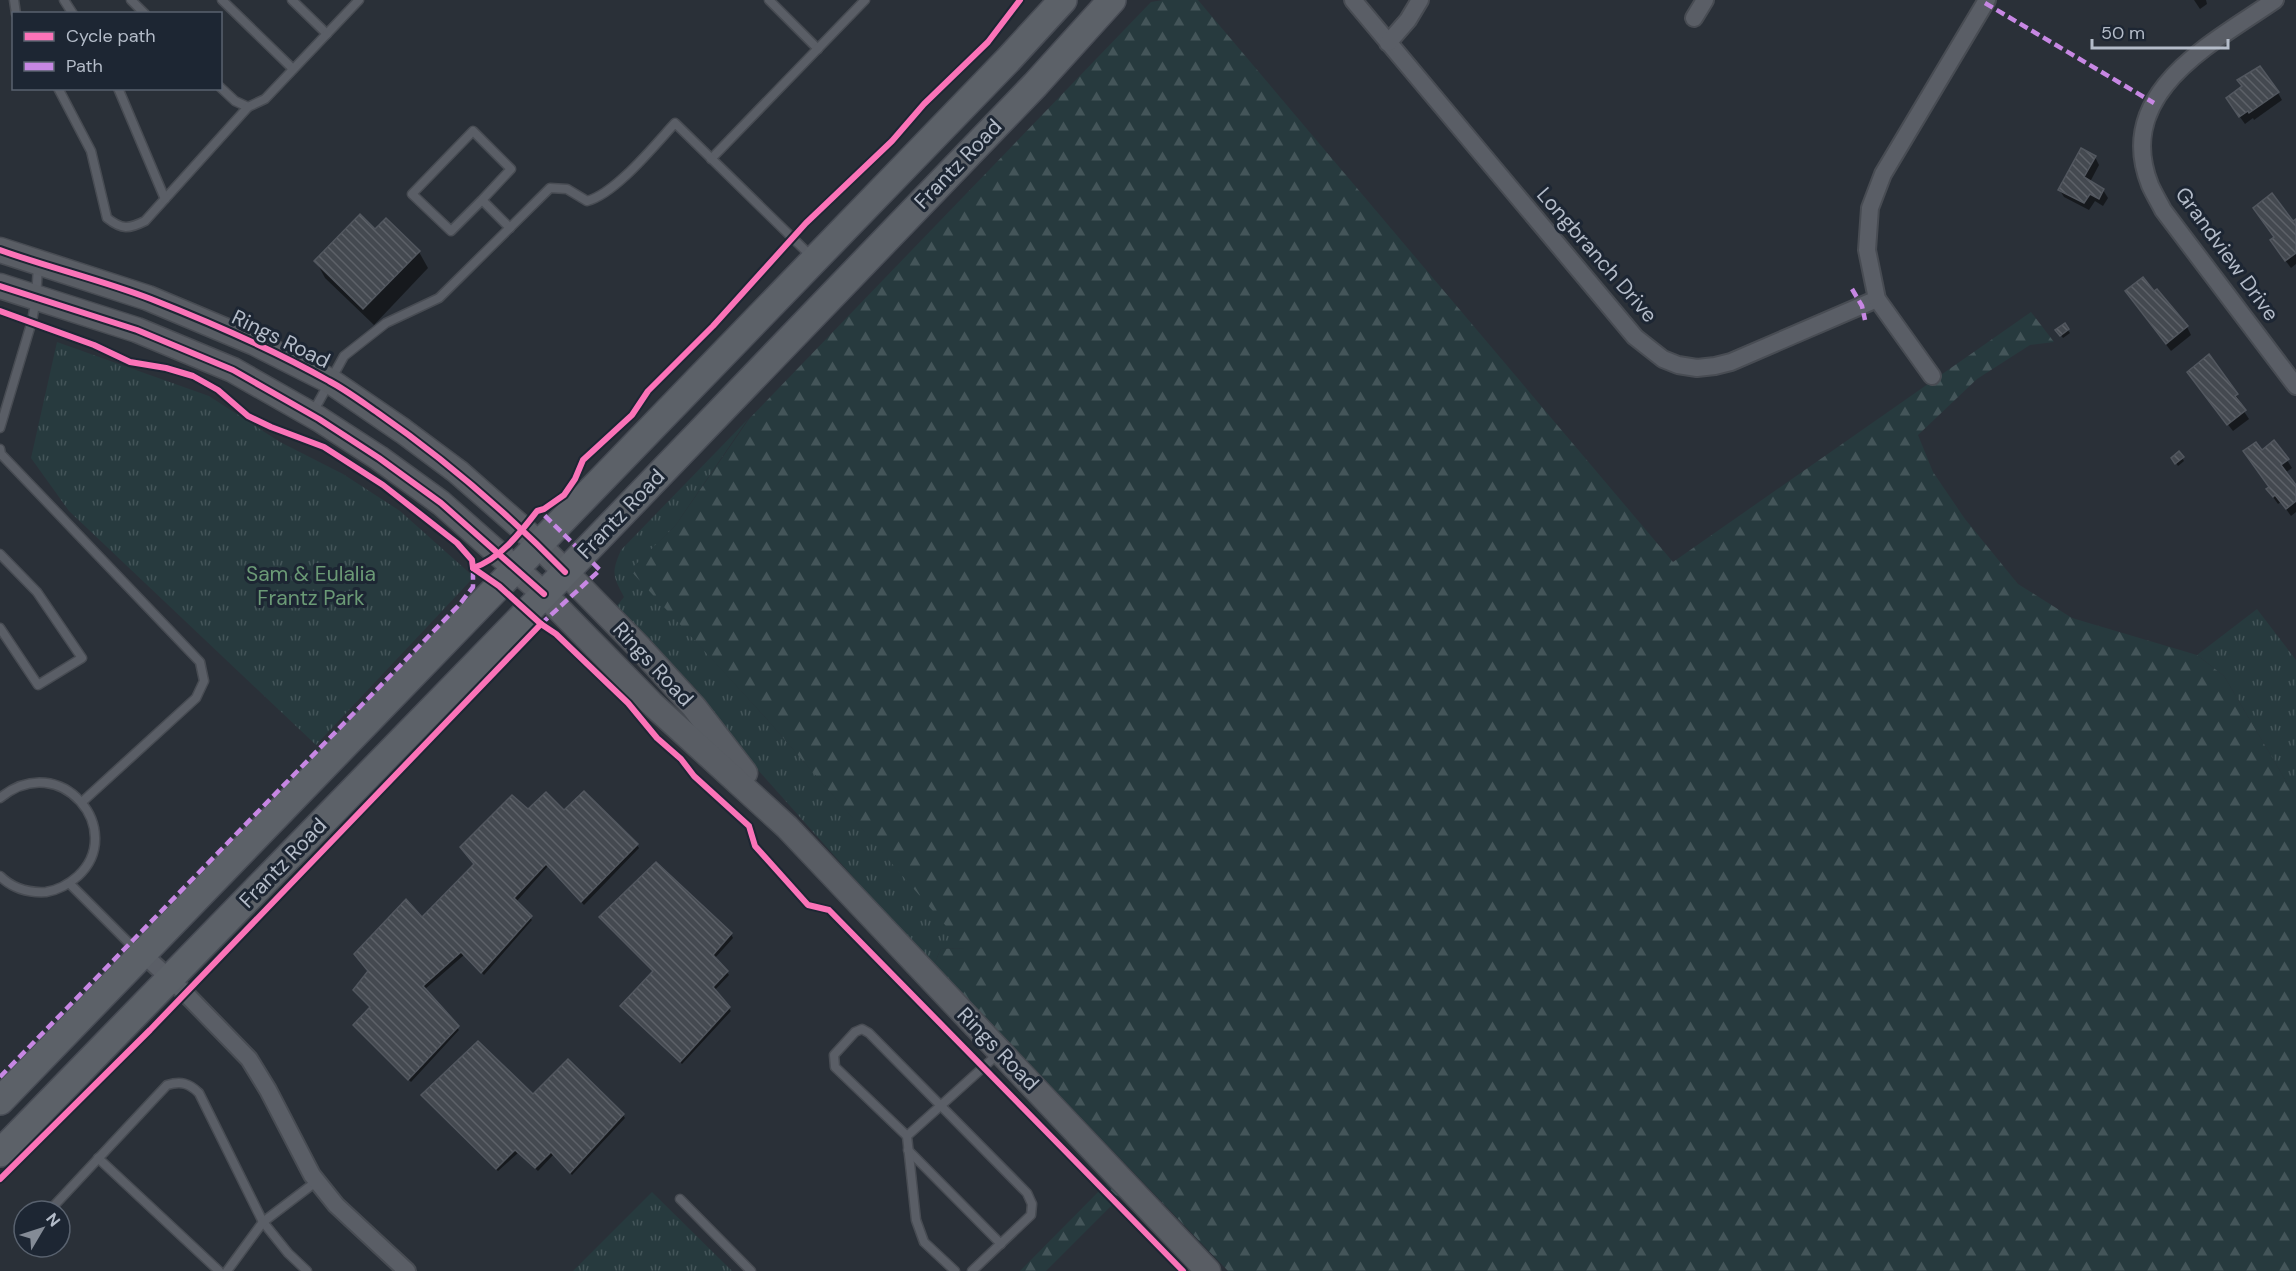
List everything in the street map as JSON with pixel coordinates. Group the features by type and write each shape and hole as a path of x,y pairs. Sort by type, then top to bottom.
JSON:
{"main road":[{"name":"Frantz Road","path":"0,1101 539,546 1063,0"},
{"name":"Frantz Road","path":"0,1153 1035,85 1112,0"},
{"name":"Rings Road","path":"0,250 148,298 255,343 330,381 403,431 458,472 539,546 640,648 694,707 787,827"},
{"name":"Rings Road","path":"0,286 137,330 233,370 312,415 379,458 441,503 544,594 651,703 787,827 1208,1271"}],"street":[{"name":"Longbranch Drive","path":"1353,0 1635,337 1663,359 1697,368 1731,362 1877,299"},
{"path":"1388,43 1408,20 1420,0"},
{"path":"1694,18 1705,0"},
{"path":"1932,376 1877,299 1867,250 1870,208 1883,174 1987,0"},
{"name":"Grandview Drive","path":"2275,0 2187,62 2160,89 2145,124 2143,153 2151,186 2163,210 2296,386"},
{"path":"144,954 249,1059 317,1181 336,1205 407,1271"}],"lane":[{"path":"131,0 143,12"},
{"path":"222,0 293,69"},
{"path":"292,0 327,34"},
{"path":"59,90 91,151 107,218 115,225 131,228 145,221 248,106 265,99 359,0"},
{"path":"769,0 818,49"},
{"path":"711,159 865,0"},
{"path":"222,89 235,101 248,106"},
{"path":"119,90 165,199"},
{"path":"312,415 344,356 386,323 439,298 550,188 567,189 587,201 599,198 617,184 675,123 815,260"},
{"path":"473,131 511,169 482,200 451,231 412,194 473,131"},
{"path":"482,200 510,228"},
{"path":"0,428 36,299 38,263"},
{"path":"0,449 1,454 200,662 204,681 196,698 82,802"},
{"path":"0,554 37,592 82,658 38,685 0,628"},
{"path":"0,798 16,787 33,782 60,786 82,802 91,818 95,836 92,854 83,871 70,884 53,891 35,893 17,888 0,876"},
{"path":"70,884 129,943 144,954"},
{"path":"955,1271 924,1242 915,1220 907,1136 835,1067 834,1055 855,1032 862,1029 869,1033 1027,1193 1032,1204 1031,1215 972,1271"},
{"path":"907,1136 1000,1052"},
{"path":"60,1199 167,1085 178,1082 190,1085 199,1093 263,1222 306,1271"},
{"path":"908,1149 1001,1244"},
{"path":"98,1158 219,1271"},
{"path":"227,1271 263,1222 317,1181"},
{"path":"680,1199 751,1271"}],"green space":[{"path":"1198,0 1673,562 2031,312 2054,342 2030,345 1977,379 1918,435 1933,472 1965,519 2018,584 2072,618 2197,655 2224,676 2296,798 2296,1271 1228,1271 934,964 941,949 965,948 765,717 630,570 675,526 749,419 1151,2"},
{"name":"Sam & Eulalia Frantz Park","path":"57,342 209,396 280,442 343,474 400,511 474,577 316,745 69,511 31,458"},
{"path":"748,419 675,526 631,570 765,717 966,948 941,949 934,964 887,915 757,769 712,717 696,689 616,607 624,597 615,574 621,550"},
{"path":"2257,609 2296,660 2296,798 2224,676 2197,655"},
{"path":"1106,1184 1120,1197 1046,1271 1020,1271"},
{"path":"652,1192 732,1271 573,1271"}],"building":[{"path":"2260,66 2279,92 2249,113 2248,111 2239,117 2226,98 2242,86 2237,80"},
{"path":"2081,148 2096,156 2084,177 2104,189 2099,199 2090,194 2084,203 2058,190"},
{"path":"2272,193 2293,221 2296,219 2296,253 2285,261 2270,240 2274,237 2253,208"},
{"path":"360,214 375,229 386,218 420,251 363,309 314,261"},
{"path":"2143,277 2154,291 2157,289 2188,326 2166,344 2125,291"},
{"path":"2065,323 2069,329 2060,336 2055,330"},
{"path":"2209,354 2238,394 2235,396 2246,410 2227,425 2187,372"},
{"path":"2274,440 2289,459 2281,465 2296,485 2296,501 2286,509 2275,495 2273,497 2266,489 2269,487 2243,451 2256,442 2262,450"},
{"path":"2179,451 2184,457 2175,464 2171,458"},
{"path":"584,791 638,844 581,902 546,864 514,898 532,916 481,973 461,952 423,986 459,1026 408,1080 353,1025 370,1007 353,990 368,971 354,954 406,899 422,917 474,864 460,847 512,795 528,809 546,792 564,810"},
{"path":"656,862 732,933 713,955 728,971 713,987 730,1007 680,1062 620,1006 653,971 599,917"},
{"path":"478,1041 533,1094 568,1059 624,1114 570,1173 551,1152 535,1168 515,1150 496,1169 421,1095"}],"marked path":[{"path":"1985,3 2154,103"},
{"path":"1852,289 1862,306 1865,320"},
{"path":"541,624 600,570 542,513 544,509"},
{"path":"0,1077 459,605 473,587 473,568"}],"cycle path":[{"path":"473,568 501,552 537,511 544,509 564,495 575,479 583,460 632,415 648,391 713,326 806,223 892,141 924,104 988,42 1020,0"},
{"path":"0,250 151,299 264,347 307,369 354,396 452,468 521,529 565,572"},
{"path":"0,286 137,330 233,370 319,419 379,458 441,503 544,594"},
{"path":"0,311 94,345 130,362 166,368 193,376 218,390 248,416 324,447 383,485 457,543 472,560 473,568 499,586 541,624 556,634 628,703 657,738 681,759 694,776 749,826 755,846 808,905 829,910 1183,1271"},
{"path":"0,1179 150,1030 541,624"}]}
